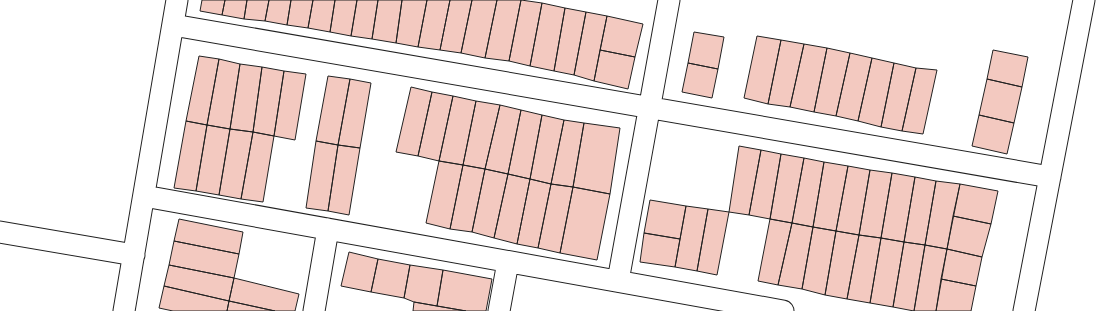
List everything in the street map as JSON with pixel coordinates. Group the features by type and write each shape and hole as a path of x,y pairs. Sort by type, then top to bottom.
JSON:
{"street":[{"path":"124,311 177,0"},
{"path":"618,281 669,0"},
{"path":"1024,311 1084,0"},
{"path":"172,25 1050,177"},
{"path":"144,196 618,281 735,307 783,311"},
{"path":"314,311 328,229"},
{"path":"0,232 134,255"},
{"path":"499,311 508,262"}],"building":[{"path":"202,0 225,0 222,15 200,11"},
{"path":"225,0 247,0 244,19 222,15"},
{"path":"247,0 269,0 265,21 244,19"},
{"path":"269,0 291,0 287,25 265,21"},
{"path":"291,0 313,0 308,28 287,25"},
{"path":"313,0 335,0 330,32 308,28"},
{"path":"335,0 357,0 351,36 330,32"},
{"path":"357,0 378,0 372,39 351,36"},
{"path":"378,0 402,0 396,43 372,39"},
{"path":"402,0 427,0 418,47 396,43"},
{"path":"427,0 450,0 440,50 418,47"},
{"path":"450,0 472,0 461,53 440,50"},
{"path":"472,0 497,0 485,58 461,53"},
{"path":"497,0 521,0 509,61 485,58"},
{"path":"521,0 542,3 530,66 509,61"},
{"path":"542,3 565,8 554,71 530,66"},
{"path":"565,8 586,12 574,75 554,71"},
{"path":"586,12 607,16 594,81 574,75"},
{"path":"607,16 643,24 635,57 600,50"},
{"path":"694,32 724,37 718,69 688,63"},
{"path":"757,36 781,40 768,104 744,98"},
{"path":"781,40 804,44 790,107 768,104"},
{"path":"804,44 827,48 814,112 790,107"},
{"path":"827,48 850,53 836,116 814,112"},
{"path":"600,50 635,57 628,89 594,81"},
{"path":"993,50 1028,57 1022,87 987,79"},
{"path":"850,53 872,58 858,121 836,116"},
{"path":"199,56 219,59 207,125 186,121"},
{"path":"872,58 894,63 881,127 858,121"},
{"path":"219,59 240,64 230,129 207,125"},
{"path":"688,63 718,69 712,98 682,92"},
{"path":"894,63 916,68 902,131 881,127"},
{"path":"240,64 262,67 253,132 230,129"},
{"path":"262,67 284,71 274,136 253,132"},
{"path":"916,68 937,70 923,134 902,131"},
{"path":"284,71 306,74 295,140 274,136"},
{"path":"328,76 350,79 338,145 316,141"},
{"path":"350,79 371,83 360,148 338,145"},
{"path":"987,79 1022,87 1014,123 979,115"},
{"path":"411,87 432,92 418,156 396,152"},
{"path":"432,92 453,96 439,161 418,156"},
{"path":"453,96 476,101 463,165 439,161"},
{"path":"476,101 500,105 485,169 463,165"},
{"path":"500,105 521,110 508,174 485,169"},
{"path":"521,110 542,115 530,179 508,174"},
{"path":"542,115 564,120 551,184 530,179"},
{"path":"979,115 1014,123 1007,154 972,146"},
{"path":"564,120 584,123 573,187 551,184"},
{"path":"186,121 207,125 196,191 174,188"},
{"path":"584,123 620,128 610,194 573,187"},
{"path":"207,125 230,129 219,195 196,191"},
{"path":"230,129 253,132 241,199 219,195"},
{"path":"253,132 274,136 263,202 241,199"},
{"path":"316,141 338,145 328,211 306,208"},
{"path":"338,145 360,148 349,215 328,211"},
{"path":"739,146 761,150 749,215 729,212"},
{"path":"761,150 781,154 770,219 749,215"},
{"path":"781,154 804,158 792,223 770,219"},
{"path":"804,158 824,162 813,227 792,223"},
{"path":"439,161 463,165 450,229 426,223"},
{"path":"824,162 848,166 836,231 813,227"},
{"path":"463,165 485,169 472,232 450,229"},
{"path":"848,166 870,170 859,235 836,231"},
{"path":"485,169 508,174 494,238 472,232"},
{"path":"870,170 892,173 881,238 859,235"},
{"path":"892,173 915,177 904,242 881,238"},
{"path":"508,174 530,179 517,244 494,238"},
{"path":"915,177 936,181 925,245 904,242"},
{"path":"530,179 551,184 538,248 517,244"},
{"path":"936,181 960,184 947,249 925,245"},
{"path":"551,184 573,187 560,253 538,248"},
{"path":"960,184 998,191 991,224 953,216"},
{"path":"573,187 610,194 597,260 560,253"},
{"path":"650,200 686,206 680,239 644,233"},
{"path":"686,206 708,209 697,271 675,267"},
{"path":"708,209 729,212 717,275 697,271"},
{"path":"953,216 991,224 982,257 947,249"},
{"path":"179,219 243,232 239,254 174,241"},
{"path":"770,219 792,223 778,285 758,281"},
{"path":"792,223 813,227 802,289 778,285"},
{"path":"813,227 836,231 825,295 802,289"},
{"path":"836,231 859,235 847,299 825,295"},
{"path":"644,233 680,239 675,267 640,262"},
{"path":"859,235 881,238 870,303 847,299"},
{"path":"881,238 904,242 893,307 870,303"},
{"path":"174,241 239,254 234,278 169,265"},
{"path":"904,242 925,245 914,311 893,307"},
{"path":"925,245 947,249 936,311 914,311"},
{"path":"947,249 982,257 976,286 941,279"},
{"path":"349,252 378,259 371,292 341,286"},
{"path":"378,259 410,265 404,298 371,292"},
{"path":"169,265 234,278 229,301 164,286"},
{"path":"410,265 443,270 437,306 414,302 404,298"},
{"path":"443,270 492,279 486,311 466,311 437,306"},
{"path":"234,278 299,294 295,311 275,311 229,301"},
{"path":"941,279 976,286 971,311 936,311"},
{"path":"164,286 229,301 227,311 173,311 159,308"},
{"path":"229,301 275,311 227,311"},
{"path":"414,302 437,306 466,311 413,311"}]}
